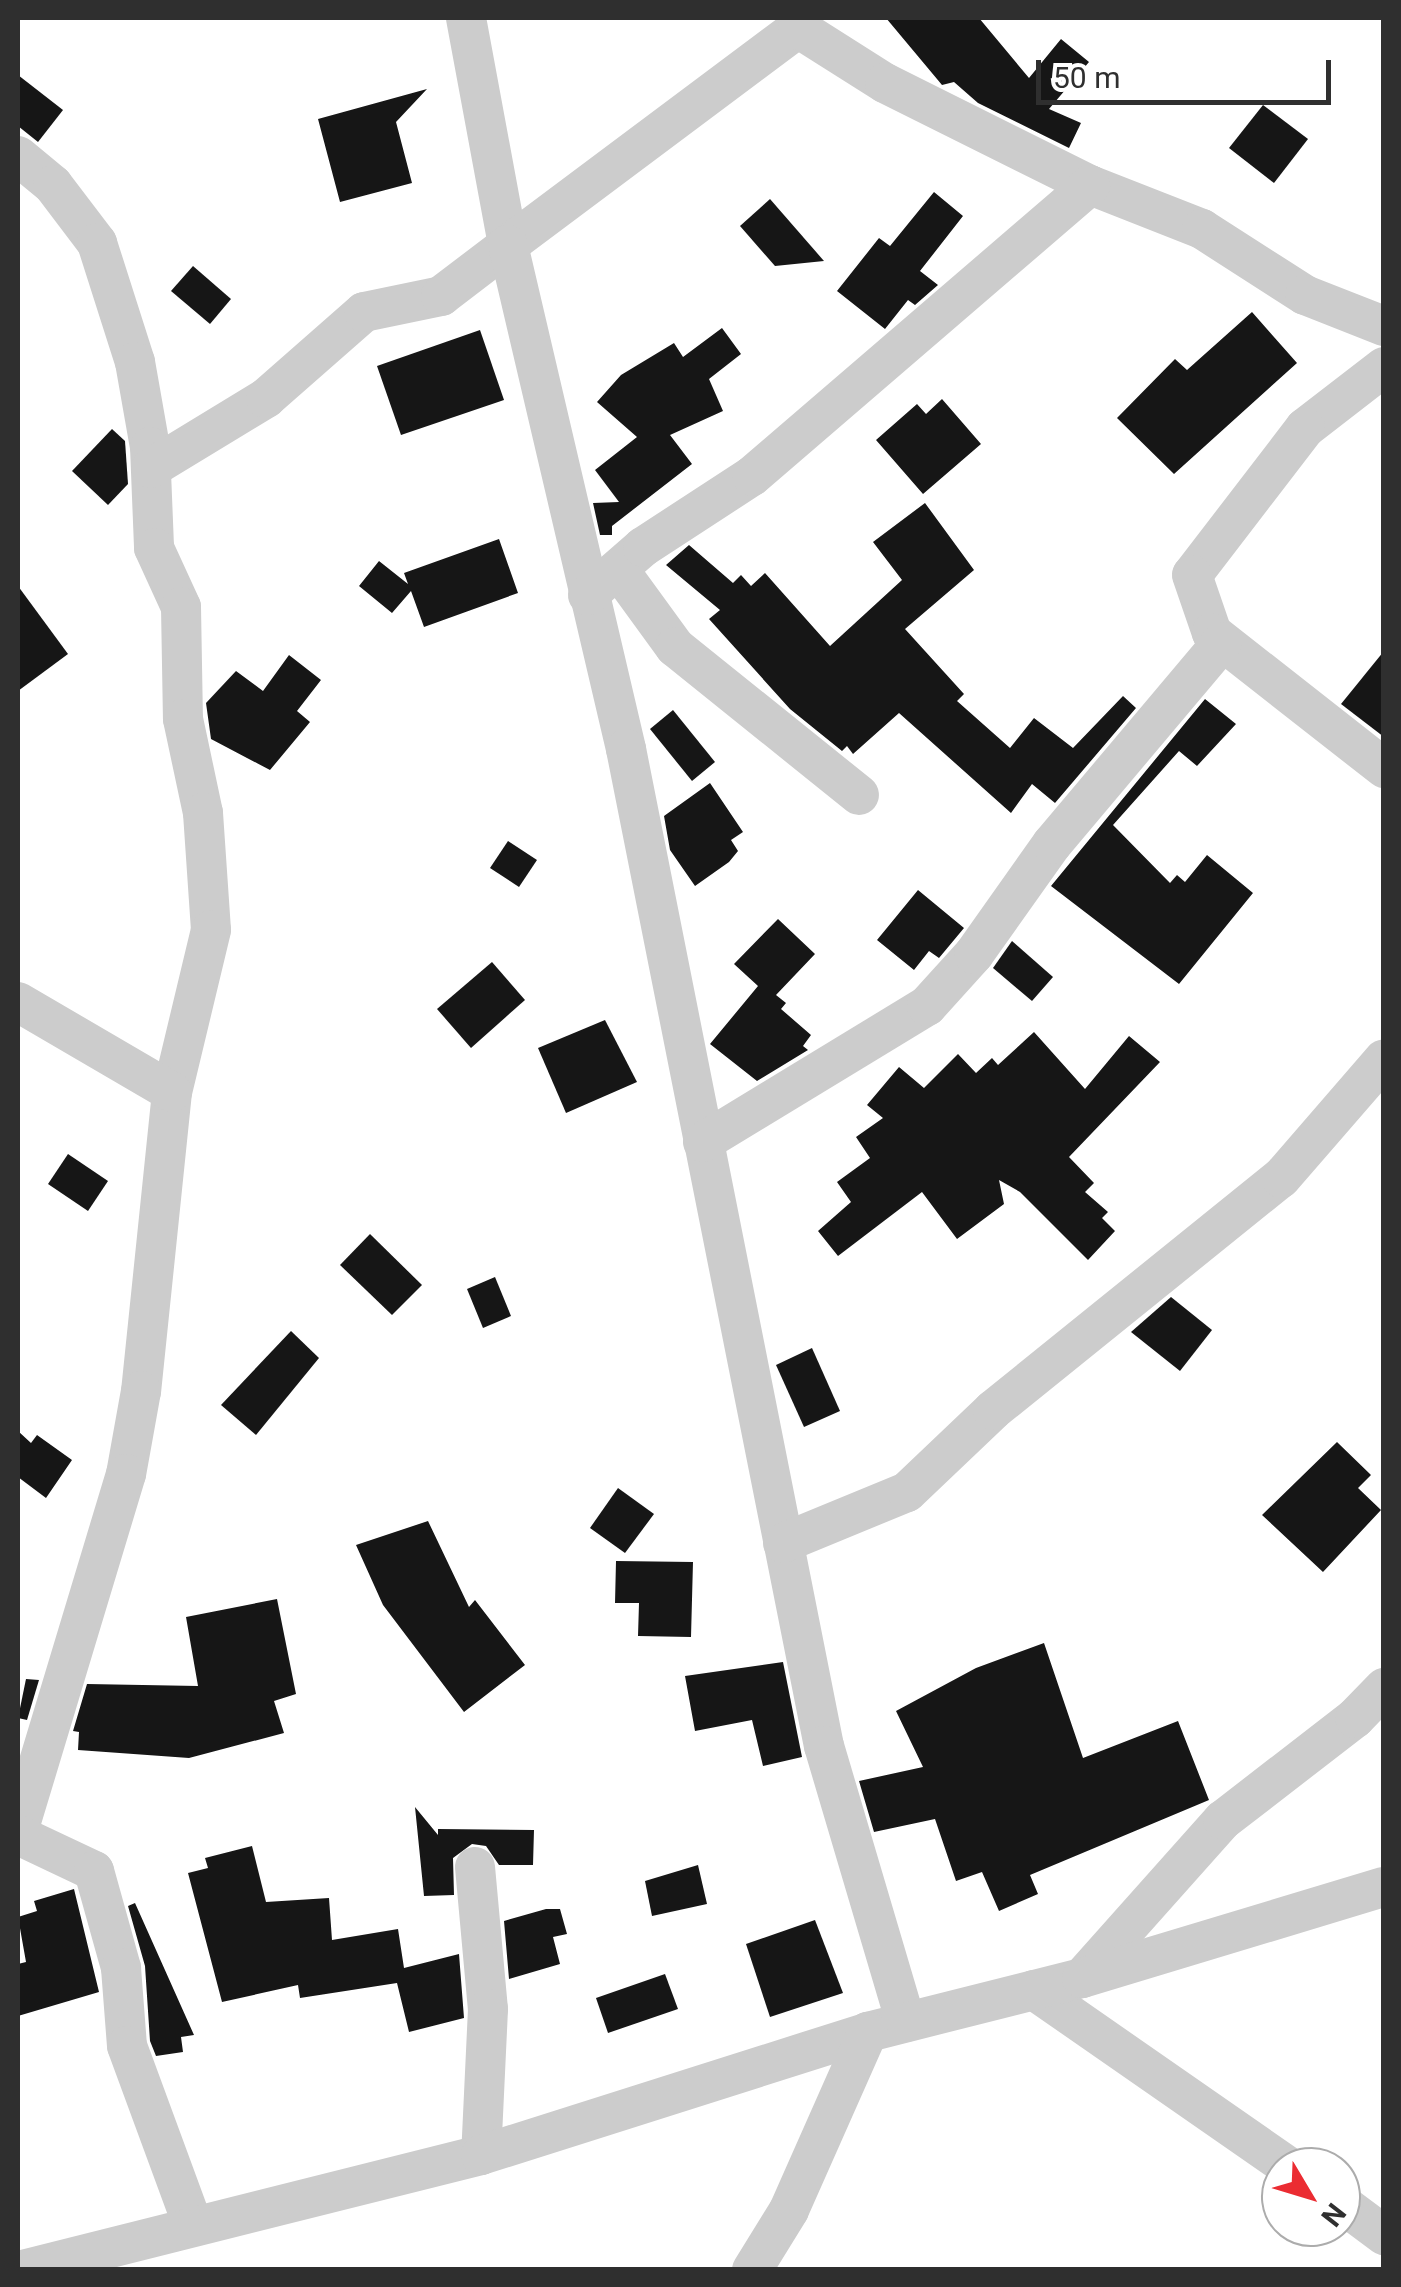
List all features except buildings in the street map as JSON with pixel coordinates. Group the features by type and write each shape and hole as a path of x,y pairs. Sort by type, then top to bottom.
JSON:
{"street":[{"path":"466,18 508,245 604,583 626,750 702,1142 824,1746 887,2027 789,2210 752,2270"},
{"path":"151,468 266,398 364,312 441,296 803,23 885,83 1090,185 1202,229 1305,295 1384,326"},
{"path":"18,156 53,185 97,243 136,362 151,468 154,548 181,607 183,719 210,860 212,930 172,1092 141,1391 126,1474 18,1833 94,1871 121,1968 127,2046 193,2225"},
{"path":"604,583 712,498 752,476 1090,185"},
{"path":"1384,367 1305,428 1192,575 1212,633 1384,768"},
{"path":"604,583 675,647 858,795"},
{"path":"702,1142 927,1006 974,954 1052,844 1222,642"},
{"path":"18,1002 172,1092"},
{"path":"783,1543 907,1492 992,1410 1282,1178 1384,1060"},
{"path":"1082,1978 1222,1820 1355,1718 1384,1688"},
{"path":"475,1867 488,2009 480,2155"},
{"path":"24,2270 480,2155 887,2027 1082,1978 1384,1887"},
{"path":"1034,1990 1261,2148"},
{"path":"1361,2218 1384,2235"},
{"path":"88,2252 134,2270"}]}
